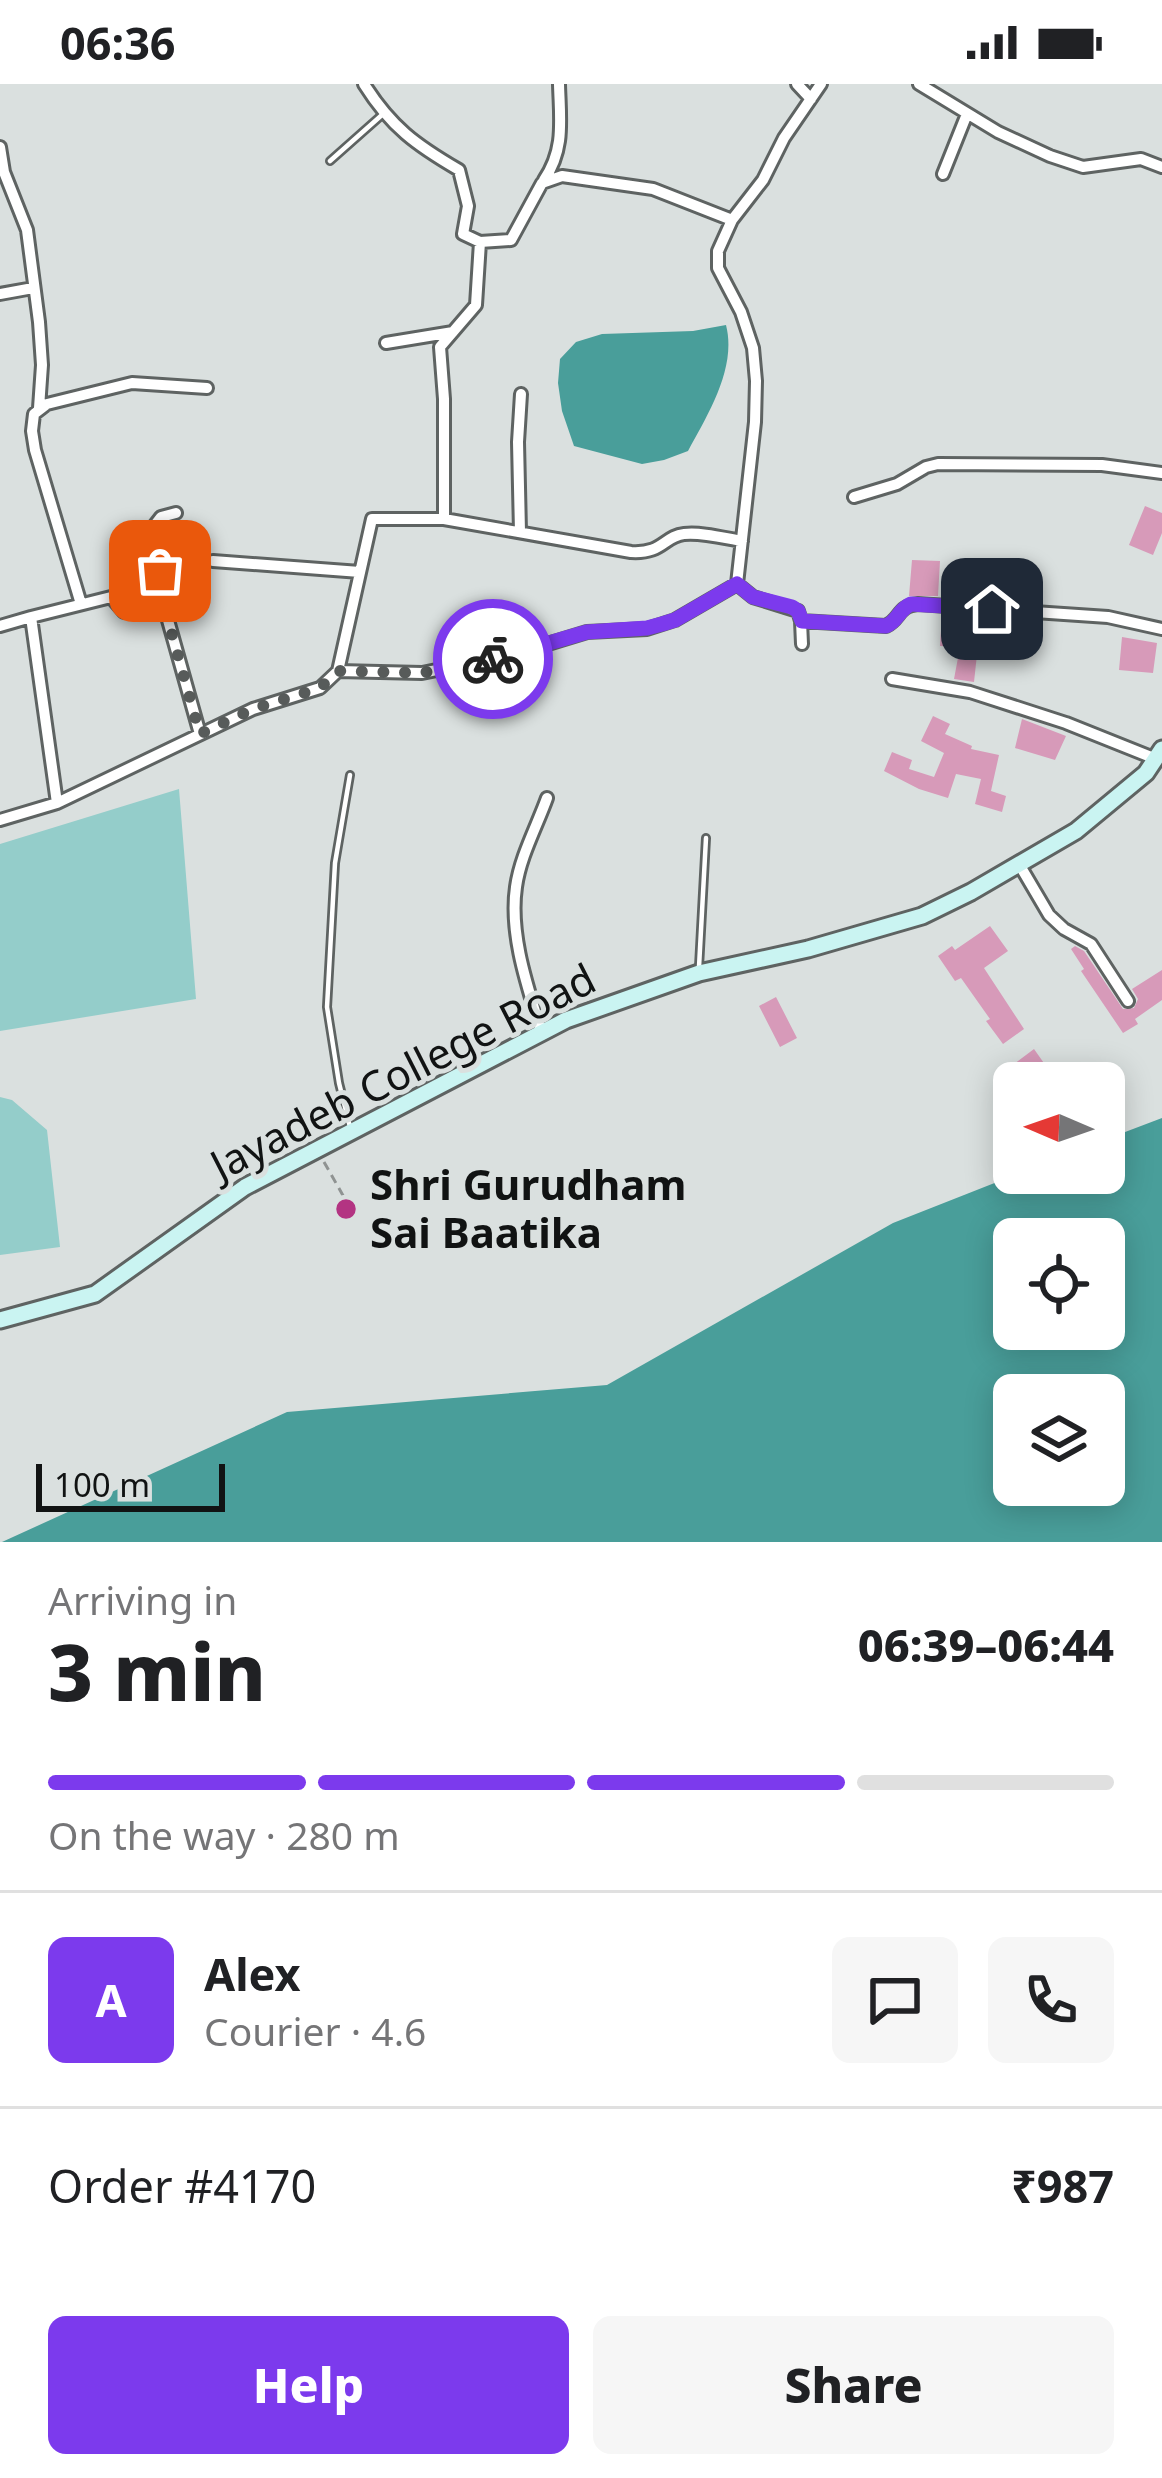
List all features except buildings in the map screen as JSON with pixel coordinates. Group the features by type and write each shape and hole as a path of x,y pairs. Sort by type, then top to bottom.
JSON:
{"street":[{"path":"364,84 382,114 412,142 459,170 468,206 464,234 480,242 511,240 557,161 559,84"},
{"path":"796,84 811,99"},
{"path":"802,644 798,611 753,597 737,584 756,381 753,348 718,268 718,251 732,220 763,180 784,138 821,84"},
{"path":"919,84 1030,148 1083,167 1141,160 1162,167"},
{"path":"943,174 967,114"},
{"path":"0,147 4,172 24,218 39,322 42,365 39,408 33,421 35,451 81,604"},
{"path":"542,183 562,176 653,189 732,220"},
{"path":"444,519 440,347 476,305 480,242"},
{"path":"0,294 33,288"},
{"path":"386,343 453,332"},
{"path":"39,408 132,383 207,388"},
{"path":"520,532 521,394"},
{"path":"854,497 897,484 938,464 1102,465 1162,473"},
{"path":"176,513 161,517 154,526 164,606 200,734"},
{"path":"0,820 58,803 253,709 320,688 338,671 372,519 444,519 645,553 684,534 742,541"},
{"path":"214,561 360,572"},
{"path":"338,671 422,673 514,654 587,632 647,628 675,620 737,584"},
{"path":"0,626 111,597 124,612 164,606"},
{"path":"802,621 886,626 904,607 918,604 1094,616 1162,628"},
{"path":"31,617 58,803"},
{"path":"892,679 970,692 1159,754"},
{"name":"Jayadeb College Road","path":"0,1320 95,1294 245,1187 566,1021 699,973 808,949 922,916 1076,831 1146,773 1159,754"},
{"path":"542,1034 519,945 515,906 516,884 547,798"},
{"path":"1019,864 1049,915 1091,944 1128,1001"}],"lane":[{"path":"330,161 382,114"},
{"path":"350,776 335,863 327,1007 352,1132"},
{"path":"699,973 706,838"}],"path":[{"path":"316,1150 349,1206"}],"shaded area":[{"path":"726,325 724,374 688,451 642,464 574,446 558,383 560,359 576,342 602,334"},
{"path":"179,789 196,999 0,1031 0,844"},
{"path":"0,1097 12,1100 47,1130 60,1247 0,1255"},
{"path":"1162,1118 1162,1542 2,1542 287,1412 607,1385 893,1223 993,1184 993,1194 1125,1194 1125,1132"}],"way so far":[{"path":"160,571 164,606 200,734 253,709 320,688 338,671 422,673 493,659"}],"place":[{"name":"Shri Gurudham Sai Baatika","path":"346,1209"}],"route":[{"path":"493,659 587,632 662,624 737,584 753,597 792,607 802,621 886,626 911,604 992,609"}]}
